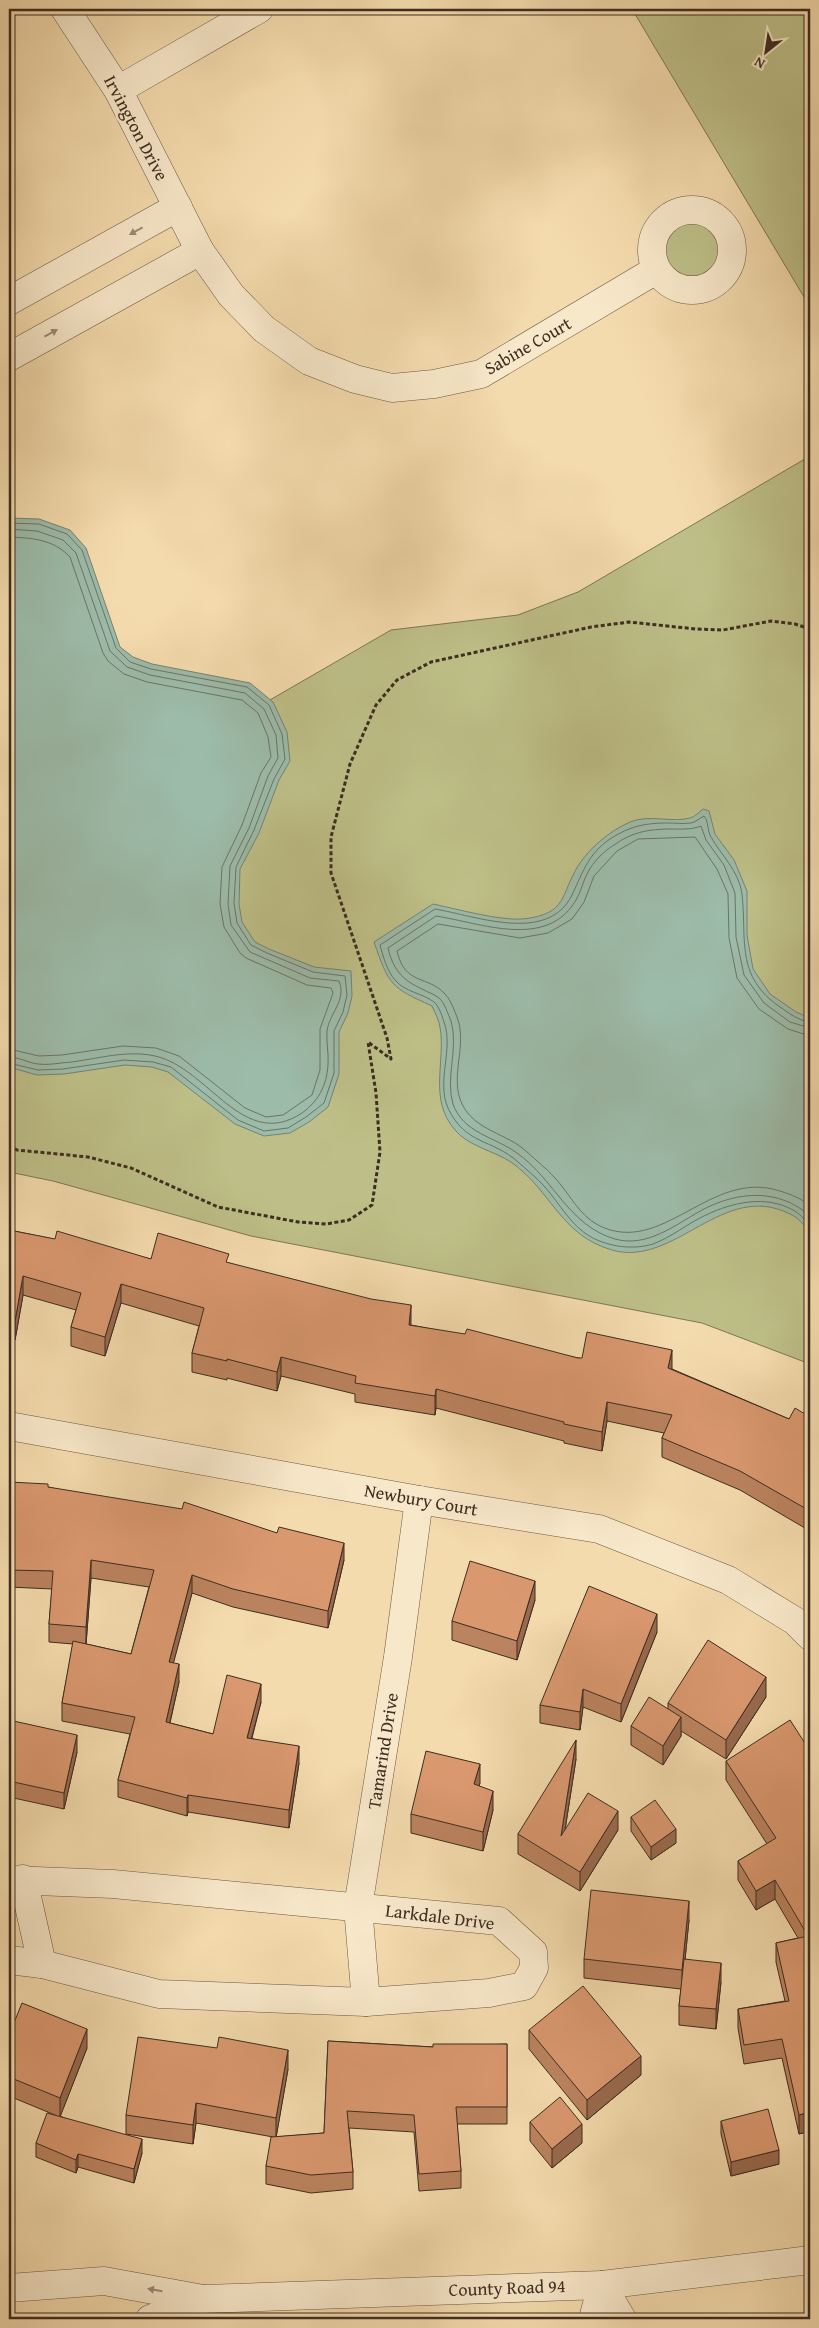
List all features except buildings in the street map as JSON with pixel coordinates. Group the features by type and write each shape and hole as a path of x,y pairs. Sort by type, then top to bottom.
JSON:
{"street":[{"name":"Irvington Drive","path":"65,9 118,90 200,250"},
{"path":"118,90 259,9"},
{"path":"9,302 178,207"},
{"path":"9,357 200,250"},
{"name":"Sabine Court","path":"200,250 231,295 264,329 309,361 355,379 392,388 434,384 481,374 656,270"},
{"name":"Newbury Court","path":"9,1426 419,1500 599,1529 728,1580 795,1622 810,1636"},
{"name":"Tamarind Drive","path":"366,2002 358,1907 398,1657 419,1500"},
{"name":"Larkdale Drive","path":"9,1960 42,1964 158,1994 366,2002 489,1993 524,1986 534,1968 533,1952 499,1921 113,1884 16,1880 42,1964"},
{"name":"County Road 94","path":"9,2288 104,2281 203,2299 602,2285 810,2260"},
{"path":"593,2319 602,2285"},
{"path":"602,2285 622,2319"},
{"name":"County Road 94","path":"150,2319 203,2299"}],"path":[{"path":"9,1146 17,1150 88,1157 131,1168 218,1207 298,1222 326,1224 349,1220 365,1210 372,1205 380,1152 376,1093 368,1042 391,1059 387,1038 331,873 331,837 350,764 376,705 397,680 431,662 591,626 629,622 723,630 771,621 795,624 810,629"}],"green space":[{"path":"632,9 810,9 810,307"},
{"path":"691,213 706,216 718,225 727,237 730,252 727,267 718,279 706,288 691,291 676,288 664,279 655,267 652,252 655,237 664,225 676,216"},
{"path":"810,456 810,1364 702,1323 251,1236 53,1181 9,1172 9,644 147,771 391,630 518,615 578,592"}],"water":[{"path":"9,518 39,519 70,530 86,548 120,647 133,657 152,664 250,683 273,702 287,732 290,761 279,780 259,833 240,869 239,904 242,922 255,942 269,949 314,967 351,971 352,996 348,1013 339,1032 339,1074 328,1107 309,1122 290,1133 264,1136 235,1124 168,1072 152,1067 125,1065 64,1074 37,1075 9,1067"},
{"path":"703,809 709,811 715,834 734,860 747,891 747,935 753,969 770,994 796,1012 810,1018 810,1231 793,1215 766,1207 743,1208 721,1215 657,1247 635,1252 612,1250 594,1243 580,1234 557,1211 525,1173 511,1162 460,1136 455,1130 442,1106 440,1093 441,1040 437,1016 432,1006 407,994 393,983 383,967 374,942 433,904 514,919 523,919 548,913 561,902 572,876 583,859 594,846 615,830 637,820 690,818"}]}
